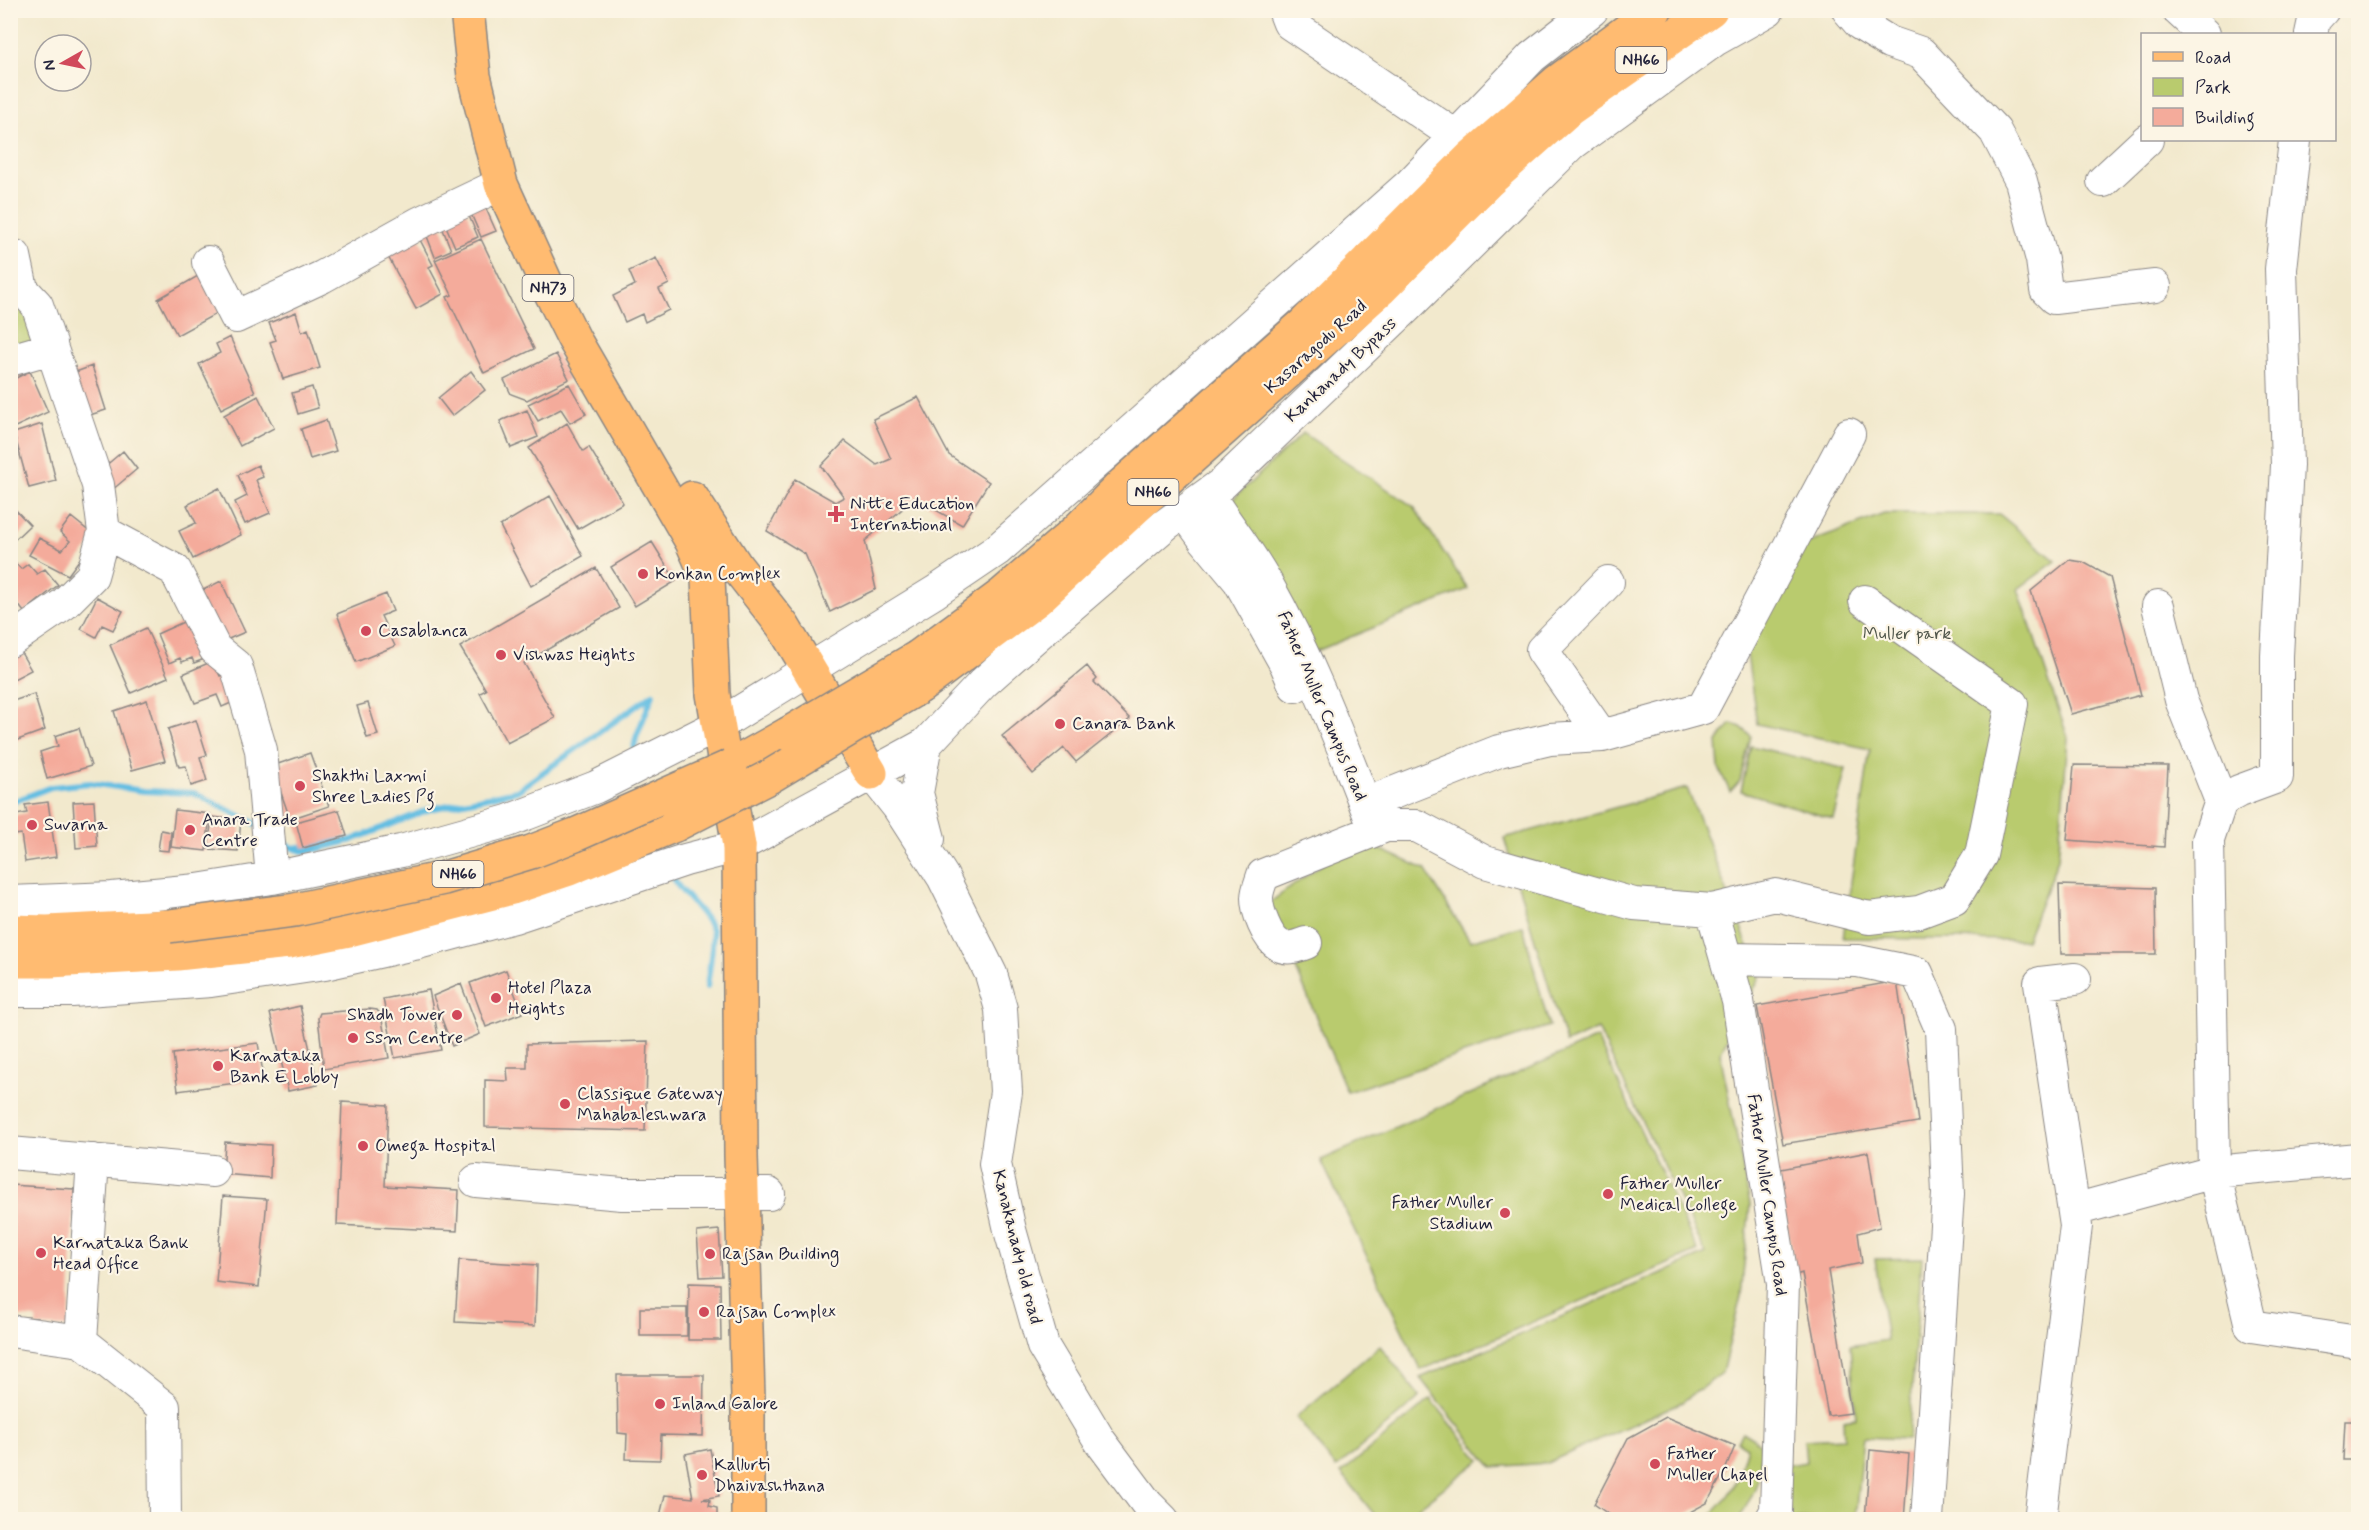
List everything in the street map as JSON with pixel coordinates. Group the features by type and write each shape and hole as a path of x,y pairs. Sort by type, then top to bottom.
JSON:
{"main road":[{"name":"NH73","path":"467,10 474,76 501,184 574,339 692,542 708,578 713,694 739,846"},
{"name":"NH73","path":"489,10 495,72 522,177 567,275 594,328 711,531 783,626 807,670 871,772"},
{"name":"Kasaragodu Road","path":"920,672 1003,594 1076,531 1124,483 1305,323 1471,157 1558,81 1655,10"},
{"name":"Kasaragodu Road","path":"920,672 1038,599 1143,501 1380,290 1487,183 1570,109 1711,10"},
{"name":"NH66","path":"10,961 50,961 173,940 295,910 444,878 531,852 731,766 920,672"},
{"path":"739,846 756,1194 747,1387 748,1520"},
{"name":"NH66","path":"10,931 173,940"}],"street":[{"path":"1284,10 1289,23 1457,137"},
{"path":"10,902 112,898 197,890 272,878 411,848 508,821 596,787 717,726 935,592 997,550 1401,193 1532,57 1592,10"},
{"name":"Kankanady Bypass","path":"926,744 983,683 1103,577 1222,483 1405,309 1572,144 1715,40 1768,10"},
{"path":"1848,10 1860,24 1889,42 1921,53 1995,131 2021,181 2042,260 2046,290 2054,298 2155,286"},
{"path":"2178,10 2203,33"},
{"path":"2311,33 2314,20 2323,10"},
{"path":"2103,181 2146,141"},
{"path":"2221,801 2239,791 2277,777 2277,656 2287,465 2281,269 2295,141"},
{"path":"208,262 236,317 322,277 419,223 501,184"},
{"path":"10,641 64,604 92,576 104,532 98,485 37,305 22,289 15,256"},
{"path":"10,360 41,351 51,342"},
{"path":"1306,943 1291,948 1280,946 1274,940 1260,917 1257,896 1263,875 1365,824 1499,751 1550,739 1602,736 1703,708 1849,434"},
{"name":"Father Muller Campus Road","path":"1196,502 1224,522 1265,579 1299,643 1365,824"},
{"path":"104,532 174,570 215,649 236,666 261,750 272,878"},
{"path":"1602,736 1542,650 1608,582"},
{"path":"1365,824 1417,826 1485,862 1634,904 1712,910 1776,895 1869,918 1919,912 1954,898 1981,855 2012,704 1865,601"},
{"path":"2158,606 2181,700 2221,801 2208,840 2214,1172 2251,1326 2358,1342"},
{"path":"10,992 72,991 211,981 325,964 414,944 514,917 634,879 685,860 739,846 926,744"},
{"path":"926,744 917,793 930,842 943,877"},
{"path":"871,772 898,807 943,877"},
{"name":"Kanakanady old road","path":"943,877 992,974 1000,1009 1006,1092 995,1164 1010,1230 1042,1346 1100,1441 1148,1504 1164,1520"},
{"name":"Father Muller Campus Road","path":"1712,910 1738,1000 1783,1284 1776,1511 1771,1520"},
{"path":"1726,959 1858,961 1917,973 1941,1029 1948,1194 1927,1520"},
{"path":"2040,1520 2076,1226 2040,983 2075,979"},
{"path":"10,1153 213,1171"},
{"path":"2074,1210 2214,1172 2358,1159"},
{"path":"81,1341 93,1160"},
{"path":"476,1181 622,1194 756,1194"},
{"path":"10,1331 81,1341 164,1407 165,1520"}],"green space":[{"path":"10,258 45,340 10,355"},
{"path":"1303,433 1414,507 1468,589 1292,661 1196,534"},
{"name":"Muller park","path":"1884,514 1999,514 2056,561 2018,589 2068,738 2058,859 2026,940 1843,938 1870,749 1757,724 1744,634 1793,549"},
{"path":"1731,724 1741,727 1751,736 1740,781 1730,792 1719,768 1717,742"},
{"path":"1751,746 1846,769 1833,819 1741,791"},
{"path":"1687,788 1760,977 1720,1053 1750,1204 1741,1296 1722,1373 1682,1402 1547,1463 1492,1467 1420,1378 1706,1254 1598,1029 1566,1043 1504,838"},
{"path":"1357,839 1425,869 1470,941 1523,926 1549,1026 1347,1092 1269,903"},
{"path":"1597,1038 1698,1251 1421,1370 1321,1160"},
{"path":"1922,1258 1908,1439 1863,1437 1855,1519 1788,1519 1784,1466 1806,1462 1804,1440 1844,1438 1843,1420 1856,1418 1850,1346 1887,1340 1875,1259"},
{"path":"1380,1346 1420,1397 1336,1468 1296,1417"},
{"path":"1431,1399 1480,1460 1403,1519 1378,1519 1341,1473"},
{"path":"1742,1432 1760,1443 1760,1474 1754,1492 1739,1519 1705,1520 1722,1504 1737,1479 1747,1447 1737,1441"}],"building":[{"path":"483,202 496,231 481,237 469,209"},
{"path":"466,209 478,237 455,247 443,219"},
{"path":"439,219 451,250 435,257 423,226"},
{"path":"416,232 433,265 429,267 443,294 416,309 384,249"},
{"path":"481,239 534,349 484,373 447,297 452,295 435,260"},
{"path":"656,258 669,284 659,289 669,310 645,322 642,314 625,322 613,296 635,285 629,271"},
{"path":"203,273 221,311 177,335 158,299"},
{"path":"296,312 302,332 308,329 320,368 283,379 270,342 276,340 269,323"},
{"path":"230,337 255,392 221,409 199,364 220,353 216,344"},
{"path":"556,354 569,379 527,400 511,394 504,380"},
{"path":"92,366 106,410 80,418 65,376"},
{"path":"30,371 48,412 13,428 10,422 10,381"},
{"path":"471,371 485,390 452,416 438,398"},
{"path":"569,384 586,414 570,423 561,409 538,421 528,404"},
{"path":"312,387 318,408 298,414 292,393"},
{"path":"258,396 274,428 240,446 224,415"},
{"name":"Nitte Education International","path":"918,397 949,455 989,482 962,525 915,498 865,541 876,589 830,612 805,554 767,531 795,479 835,502 844,497 821,466 845,441 877,465 891,459 873,419"},
{"path":"527,410 538,437 511,448 500,421"},
{"path":"326,420 336,451 310,459 301,429"},
{"path":"567,423 583,451 589,447 623,503 578,529 529,448"},
{"path":"42,424 56,481 29,488 14,433"},
{"path":"123,451 137,469 111,491 97,473"},
{"path":"258,465 263,477 256,480 270,513 245,524 235,502 247,496 238,475"},
{"path":"219,488 241,535 193,559 179,531 196,523 187,505"},
{"path":"550,496 583,556 531,586 500,526"},
{"path":"10,504 30,525 10,544"},
{"path":"71,517 96,537 68,575 29,555 39,538 62,550 70,541 60,532"},
{"name":"Konkan Complex","path":"652,542 676,581 635,606 611,567"},
{"path":"10,558 21,569 28,564 37,574 45,569 58,585 24,612 14,599 10,601"},
{"path":"2069,560 2083,562 2110,577 2141,695 2071,714 2031,591"},
{"name":"Vishwas Heights","path":"596,568 619,608 524,663 555,718 507,743 480,693 486,690 460,647"},
{"path":"221,581 245,632 219,643 197,593"},
{"name":"Casablanca","path":"386,594 393,611 381,616 395,646 356,662 337,614"},
{"path":"97,597 123,611 113,630 102,625 96,637 81,629"},
{"path":"190,619 207,658 194,663 192,658 182,662 180,658 169,663 157,634"},
{"path":"146,628 168,677 131,693 110,645"},
{"path":"16,644 31,670 10,681 10,647"},
{"path":"213,661 220,676 227,673 238,700 222,707 217,695 195,703 183,674"},
{"path":"1087,666 1097,679 1094,682 1130,719 1076,762 1064,748 1033,774 1002,736"},
{"path":"34,694 45,730 15,741 10,726 10,702"},
{"path":"147,700 165,761 132,770 114,711"},
{"path":"368,703 378,735 367,738 357,706"},
{"path":"196,720 207,755 200,757 207,781 191,786 186,766 179,767 168,729"},
{"path":"79,728 91,766 47,779 40,752 58,746 55,736"},
{"name":"Shakthi Laxmi Shree Ladies Pg","path":"310,753 329,806 290,819 272,766"},
{"path":"2074,765 2168,766 2164,847 2067,840"},
{"path":"94,801 97,846 76,848 73,802"},
{"name":"Suvarna","path":"48,802 56,857 25,862 21,834 14,835 11,816 27,813 25,805"},
{"name":"Anara Trade Centre","path":"175,810 210,814 206,851 171,847"},
{"path":"339,810 347,836 303,848 296,822"},
{"path":"212,817 241,820 238,851 208,849"},
{"path":"161,830 171,832 169,851 158,850"},
{"path":"2059,885 2155,888 2156,954 2061,954"},
{"name":"Hotel Plaza Heights","path":"506,970 522,1013 486,1027 470,983"},
{"path":"1897,981 1918,1122 1783,1144 1757,1006"},
{"name":"Shadh Tower","path":"461,984 480,1034 452,1046 433,996"},
{"path":"429,990 441,1050 395,1058 383,999"},
{"path":"300,1006 318,1085 288,1091 270,1013"},
{"name":"Ssm Centre","path":"377,1010 381,1015 389,1058 324,1069 318,1018 320,1013"},
{"name":"Classique Gateway Mahabaleshwara","path":"648,1041 645,1131 485,1127 485,1080 508,1081 507,1068 527,1068 527,1044"},
{"name":"Karnataka Bank E Lobby","path":"258,1043 264,1079 178,1091 173,1054"},
{"name":"Omega Hospital","path":"342,1102 388,1105 385,1186 459,1190 457,1231 337,1225"},
{"path":"225,1142 271,1145 270,1178 223,1174"},
{"path":"1868,1152 1880,1227 1858,1233 1862,1263 1828,1270 1851,1413 1828,1416 1802,1273 1796,1275 1776,1170"},
{"name":"Karnataka Bank Head Office","path":"10,1185 74,1189 69,1327 36,1326 37,1318 10,1316"},
{"path":"223,1196 267,1199 259,1287 216,1282"},
{"name":"Rajsan Building","path":"719,1230 722,1276 700,1277 697,1232"},
{"path":"459,1260 537,1265 535,1326 455,1322"},
{"name":"Rajsan Complex","path":"689,1283 720,1284 721,1340 688,1340"},
{"path":"640,1308 687,1308 687,1336 640,1336"},
{"name":"Inland Galore","path":"617,1375 704,1375 703,1436 661,1435 660,1460 626,1459 627,1434 618,1433"},
{"path":"1666,1417 1735,1446 1726,1468 1707,1503 1675,1520 1617,1520 1594,1504 1628,1438"},
{"path":"2345,1421 2358,1421 2358,1460 2343,1460"},
{"path":"710,1449 719,1496 702,1499 710,1500 709,1506 717,1508 717,1520 659,1520 665,1495 693,1498 685,1454"},
{"path":"1870,1450 1909,1454 1904,1520 1865,1520"}],"waterway":[{"path":"280,840 293,848 352,840 430,809 517,791 653,694 636,738 632,757"},
{"path":"293,848 305,852 352,840 430,809 517,791 653,694 636,738 632,757"},
{"path":"10,803 51,787 90,783 144,791 194,793 256,824"},
{"path":"674,880 705,917 712,930 707,987"}],"place":[{"name":"Nitte Education International","path":"836,514"},
{"name":"Konkan Complex","path":"643,574"},
{"name":"Casablanca","path":"366,631"},
{"name":"Vishwas Heights","path":"501,655"},
{"name":"Canara Bank","path":"1060,724"},
{"name":"Shakthi Laxmi Shree Ladies Pg","path":"300,786"},
{"name":"Suvarna","path":"32,825"},
{"name":"Anara Trade Centre","path":"190,830"},
{"name":"Hotel Plaza Heights","path":"496,998"},
{"name":"Shadh Tower","path":"457,1015"},
{"name":"Ssm Centre","path":"353,1038"},
{"name":"Karnataka Bank E Lobby","path":"218,1066"},
{"name":"Classique Gateway Mahabaleshwara","path":"565,1104"},
{"name":"Omega Hospital","path":"363,1146"},
{"name":"Father Muller Medical College","path":"1608,1194"},
{"name":"Father Muller Stadium","path":"1505,1213"},
{"name":"Karnataka Bank Head Office","path":"41,1253"},
{"name":"Rajsan Building","path":"710,1254"},
{"name":"Rajsan Complex","path":"704,1312"},
{"name":"Inland Galore","path":"660,1404"},
{"name":"Father Muller Chapel","path":"1655,1464"},
{"name":"Kallurti Dhaivashthana","path":"702,1475"}]}
